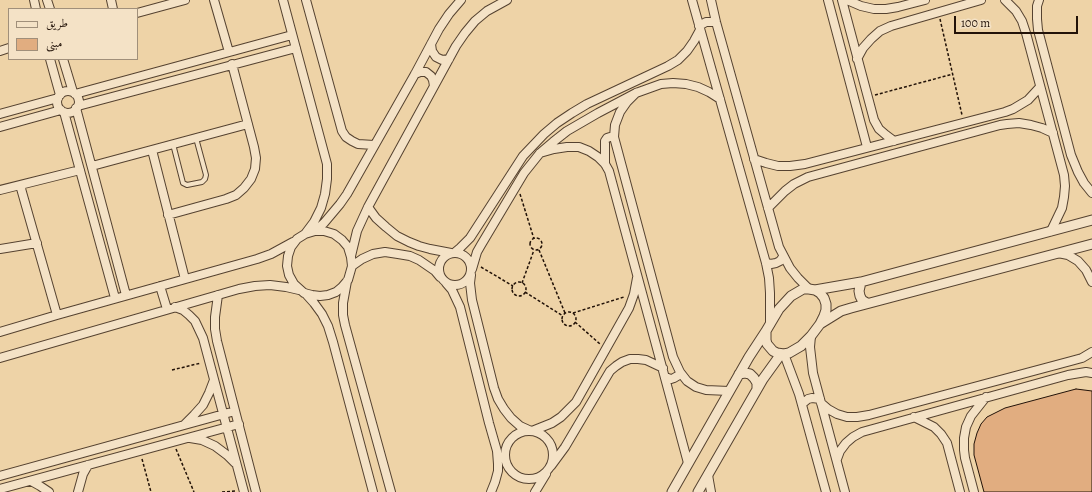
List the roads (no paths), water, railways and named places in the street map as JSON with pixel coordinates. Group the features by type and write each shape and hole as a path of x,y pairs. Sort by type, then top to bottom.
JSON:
{"street":[{"path":"138,13 185,0"},
{"path":"214,0 229,52"},
{"path":"283,0 327,164 325,194 321,208 314,222 305,234"},
{"path":"306,0 342,131 352,141 358,144 374,145"},
{"path":"315,231 324,223 347,194 439,29 461,0"},
{"path":"351,256 357,231 368,207 456,46 475,21 487,11 507,0"},
{"path":"692,0 766,263 770,293 766,340 770,348 777,353 783,354 795,350 811,336 820,324 826,310 826,304 820,293 812,289 798,278 790,268 776,238 711,0"},
{"path":"828,0 868,148"},
{"path":"842,0 874,120 879,129 894,141"},
{"path":"847,0 861,6 874,9 886,9 898,15 938,12 981,0"},
{"path":"857,59 863,48 871,39 880,31 891,26 898,15 925,0"},
{"path":"1005,0 1016,11 1022,21 1064,175 1065,186 1062,208 1051,231"},
{"path":"1039,0 1037,6 1038,30 1071,154 1078,172 1092,193"},
{"path":"491,492 498,471 497,451 460,307 452,290 440,274 440,263 443,259 460,248 470,238 519,161 531,146 544,134 558,122 582,107 633,82 658,72 678,60 694,41 700,28 706,22 716,22"},
{"path":"1026,33 1027,28 1031,26 1038,30"},
{"path":"0,114 59,97 66,92 74,93 292,35"},
{"path":"431,44 432,51 436,57 442,60 449,59"},
{"path":"0,127 63,111 71,112 77,107 296,48"},
{"path":"50,60 59,97 58,104 63,111 115,298"},
{"path":"64,60 74,93 78,97 77,107 126,295"},
{"path":"168,215 236,195 251,179 255,169 256,158 232,64"},
{"path":"415,74 426,72 431,76 434,86"},
{"path":"658,72 663,77 661,84"},
{"path":"352,266 373,254 385,252 398,254 410,256 419,260 452,285 458,286 463,284 468,280 481,245 524,173 540,153 567,131 636,93 661,84 686,84 698,87 720,98"},
{"path":"754,159 778,166 805,164 1005,112 1028,100 1040,87"},
{"path":"636,93 620,112 615,125 614,137 673,357 680,372 687,381 696,387 706,390 729,391"},
{"path":"1005,112 1010,116 1010,120 1007,124"},
{"path":"768,208 785,190 808,177 1007,124 1019,123 1031,125 1053,133"},
{"path":"92,166 248,124"},
{"path":"605,164 604,141 607,138 614,137"},
{"path":"540,153 554,149 579,147 589,151 605,164 611,177 688,463"},
{"path":"152,150 185,279"},
{"path":"805,164 804,171 808,177"},
{"path":"0,190 80,170"},
{"path":"1064,175 1071,176 1078,172"},
{"path":"20,185 57,314"},
{"path":"368,207 376,218 397,236 419,246 459,253 468,259 472,269 470,283 472,300 498,399 511,418 520,426 541,434 548,440 553,448 554,457 551,466"},
{"path":"672,492 757,343 779,309 792,296 802,289 861,282 1092,220"},
{"path":"0,332 57,314 257,259 271,254 305,234 315,231 324,231 334,234 348,247 351,256 352,266 345,291 343,315 391,492"},
{"path":"297,239 291,247 288,256 287,266 289,275 294,284 314,303 328,326 373,492"},
{"path":"0,249 36,243"},
{"path":"820,324 841,312 866,303 1092,244"},
{"path":"1057,253 1068,255 1078,261 1086,270 1092,282"},
{"path":"766,263 776,263 784,257"},
{"path":"546,473 539,478 530,480 522,479 514,474 508,468 506,460 506,451 509,443 514,436 522,432 531,431 552,423 569,410 576,402 626,313 634,294 638,275"},
{"path":"0,358 240,289 262,285 286,286 316,296 328,295 336,292 348,280"},
{"path":"861,282 859,291 860,296 866,303"},
{"path":"160,286 171,308 186,312 195,321 203,338 244,491"},
{"path":"218,295 215,318 217,341 256,492"},
{"path":"811,336 810,347 813,373 846,492"},
{"path":"333,342 342,337 348,338"},
{"path":"802,404 808,399 812,398 820,401 828,410 842,415 857,417 869,415 1082,358 1092,352"},
{"path":"698,492 757,388 783,354"},
{"path":"783,354 794,378 826,492"},
{"path":"535,492 546,473 565,447 610,372 616,366 626,360 638,359 646,360 664,372 668,378 674,378 679,375 680,372"},
{"path":"1071,361 1074,363 1076,368 1074,373"},
{"path":"836,459 846,443 862,432 1074,373 1092,372"},
{"path":"739,374 750,374 757,383 757,388"},
{"path":"185,425 202,405 214,380"},
{"path":"974,492 964,450 964,438 966,427 971,416 986,398"},
{"path":"0,476 235,411"},
{"path":"869,415 866,422 868,426 873,429"},
{"path":"914,417 934,427 947,443 960,492"},
{"path":"0,489 239,424"},
{"path":"188,438 202,440 216,446 237,466"},
{"path":"950,452 954,448 964,450"},
{"path":"497,451 506,460"},
{"path":"498,471 506,460"},
{"path":"78,492 83,474 88,465"},
{"path":"708,475 711,492"},
{"path":"31,481 49,492"}],"lane":[{"path":"173,144 183,183 187,185 202,182 206,175 196,138"}]}
